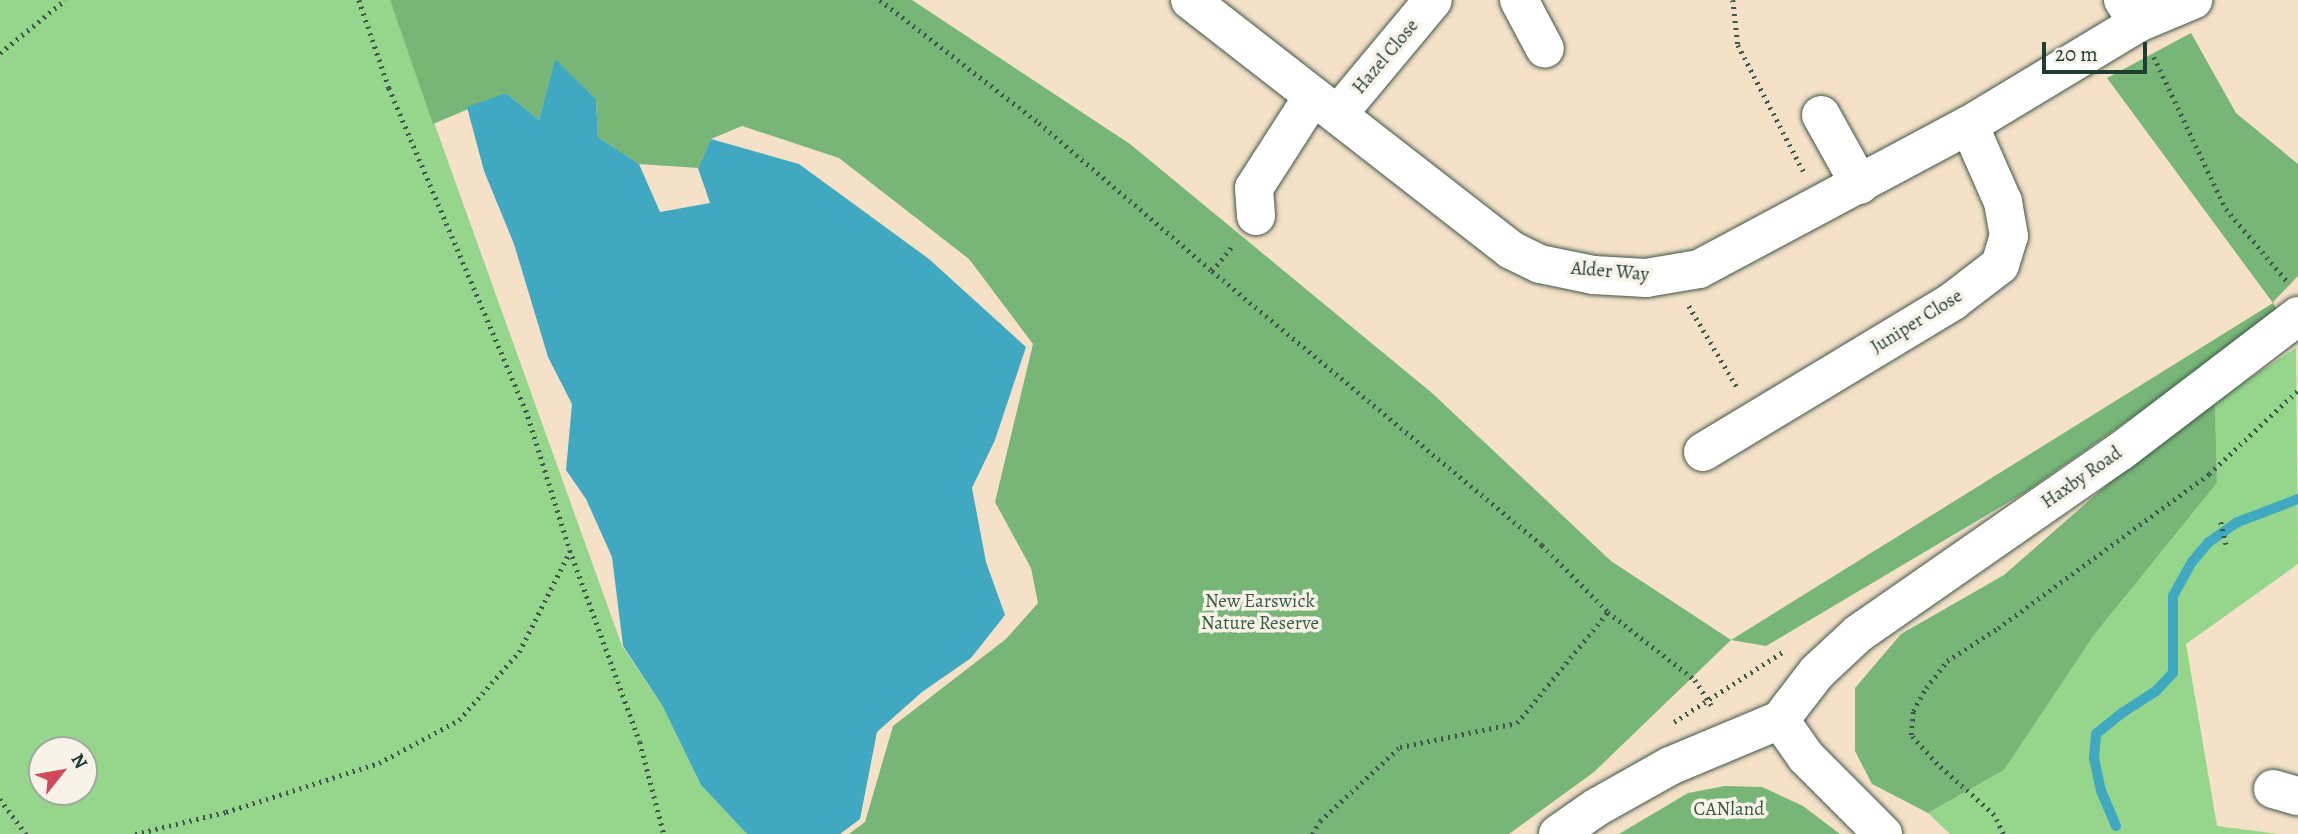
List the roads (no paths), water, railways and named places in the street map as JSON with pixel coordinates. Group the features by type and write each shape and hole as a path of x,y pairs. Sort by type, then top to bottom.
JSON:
{"street":[{"name":"Alder Way","path":"1190,0 1511,250 1541,264 1593,275 1646,278 1699,269 1969,125 2131,11 2193,0"},
{"name":"Hazel Close","path":"1256,216 1254,188 1325,105 1433,0"},
{"path":"1519,0 1545,49"},
{"path":"1821,115 1860,185"},
{"name":"Juniper Close","path":"1703,452 1953,301 2000,265 2009,236 2003,202 1969,125"},
{"name":"Haxby Road","path":"1558,834 1597,807 1670,766 1780,720 1824,665 1859,633 2121,451 2294,300"},
{"path":"1780,720 1828,781 1883,834"}],"water":[{"path":"555,59 596,99 598,137 639,164 660,212 710,203 698,168 711,139 799,164 929,259 1026,347 995,440 972,488 986,562 1005,615 971,658 922,692 877,732 860,819 840,834 747,834 701,785 662,705 623,646 612,557 586,499 566,470 572,404 548,357 514,244 484,171 467,107 506,93 539,120"}],"waterway":[{"path":"2116,826 2101,791 2094,758 2096,734 2156,691 2173,673 2173,596 2192,562 2209,542 2238,522 2298,499"}],"park label":[{"name":"New Earswick Nature Reserve","path":"1260,613"},
{"name":"CANland","path":"1729,810"}]}
